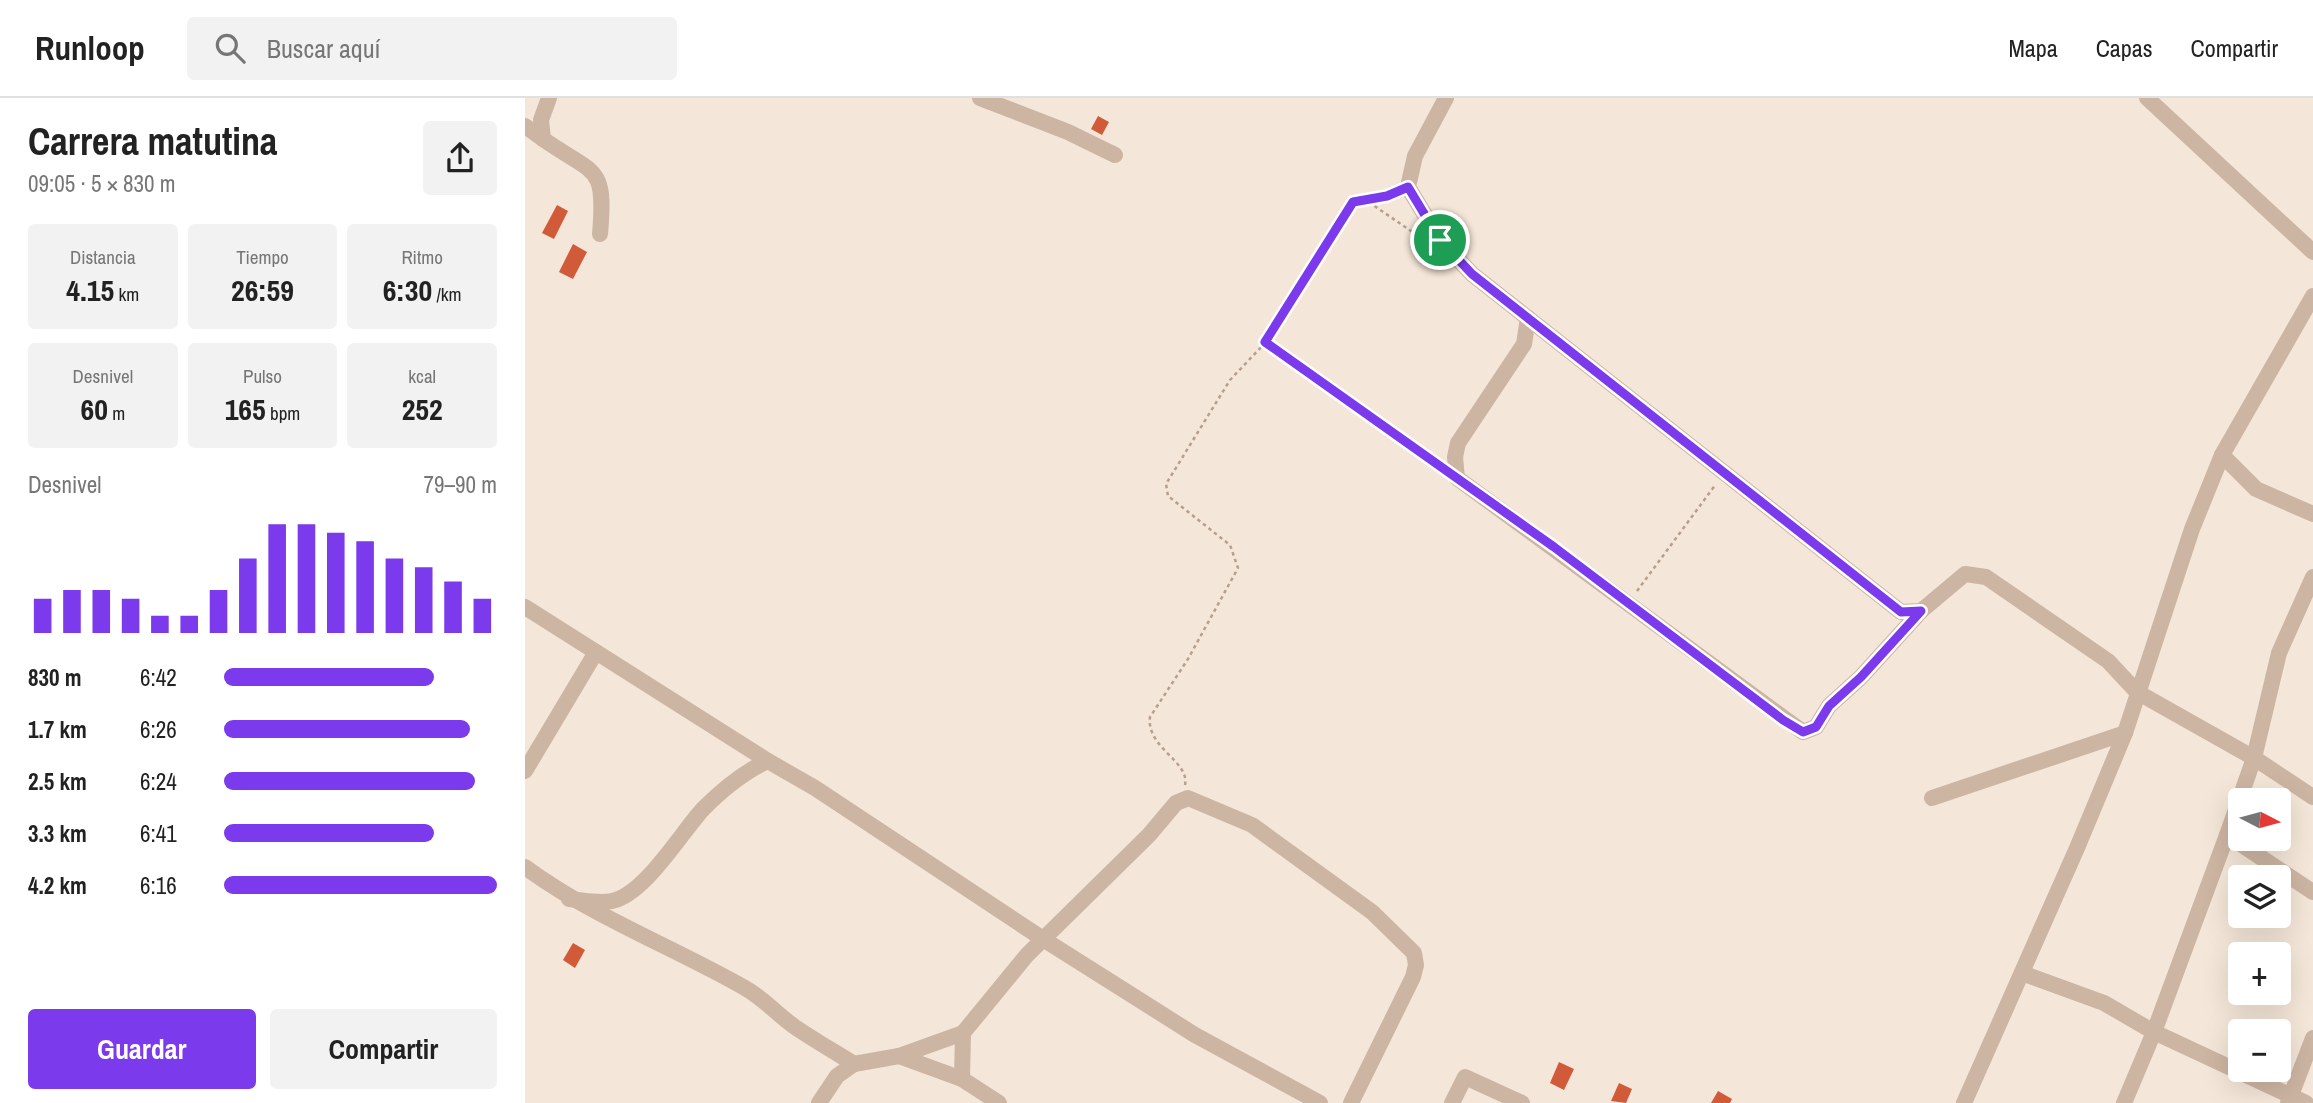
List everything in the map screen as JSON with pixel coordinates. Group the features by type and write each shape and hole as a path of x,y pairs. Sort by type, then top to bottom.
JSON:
{"street":[{"path":"543,139 541,120 549,98"},
{"path":"979,98 1068,132 1115,155"},
{"path":"1446,98 1415,156 1408,187 1440,240 1472,274 1901,612 1921,611"},
{"path":"2147,98 2313,252"},
{"path":"525,126 598,178 604,193 600,234"},
{"path":"2272,216 2313,233"},
{"path":"1963,1103 2125,733 2188,538 2222,455 2313,296"},
{"path":"1528,318 1524,344 1458,443 1455,457 1457,478 1629,602 1783,720 1803,732 1816,727 1829,706 1861,677 1921,611 1965,574 1976,573 2000,586 2108,662 2137,691 2254,758 2313,797"},
{"path":"2222,455 2256,489 2313,514"},
{"path":"2124,1103 2154,1032 2227,835 2254,758 2279,653 2313,577"},
{"path":"525,607 890,836 1043,939 1195,1035 1320,1103"},
{"path":"525,771 596,652"},
{"path":"1932,798 2125,733"},
{"path":"569,899 614,901 628,894 670,851 703,810 752,768 768,761"},
{"path":"819,1103 837,1076 854,1064 899,1056 963,1033 1043,939 1183,799 1252,825 1372,912 1413,953 1416,965 1413,977 1351,1103"},
{"path":"2227,835 2313,892"},
{"path":"525,867 569,899 611,922 662,943 749,990 795,1027 854,1064"},
{"path":"2022,973 2104,1003 2154,1032 2295,1100 2313,1038"},
{"path":"962,1079 963,1033"},
{"path":"899,1056 962,1079 999,1103"},
{"path":"1452,1103 1465,1077 1522,1103"}],"path":[{"path":"1183,799 1186,779 1153,739 1149,728 1150,717 1188,659 1238,568 1230,545 1165,491 1230,380 1265,342 1353,202 1363,198 1387,196 1408,187"},
{"path":"1363,198 1429,244"},
{"path":"1265,342 1457,478"},
{"path":"1629,602 1724,473"}],"building":[{"path":"1098,116 1109,122 1102,135 1091,129"},
{"path":"557,205 568,211 554,239 542,233"},
{"path":"573,244 587,252 573,279 559,272"},
{"path":"573,943 585,950 575,968 563,960"},
{"path":"1559,1062 1574,1069 1564,1090 1550,1083"},
{"path":"1619,1083 1632,1089 1626,1103 1611,1101"},
{"path":"1718,1091 1732,1099 1730,1103 1711,1103"}],"route":[{"path":"1408,187 1440,240 1472,274 1901,612 1907,614 1921,611 1908,629 1829,706 1816,727 1809,732 1803,732 1783,720 1685,643 1554,547 1265,342 1353,202 1363,198 1387,196 1408,187"}]}
